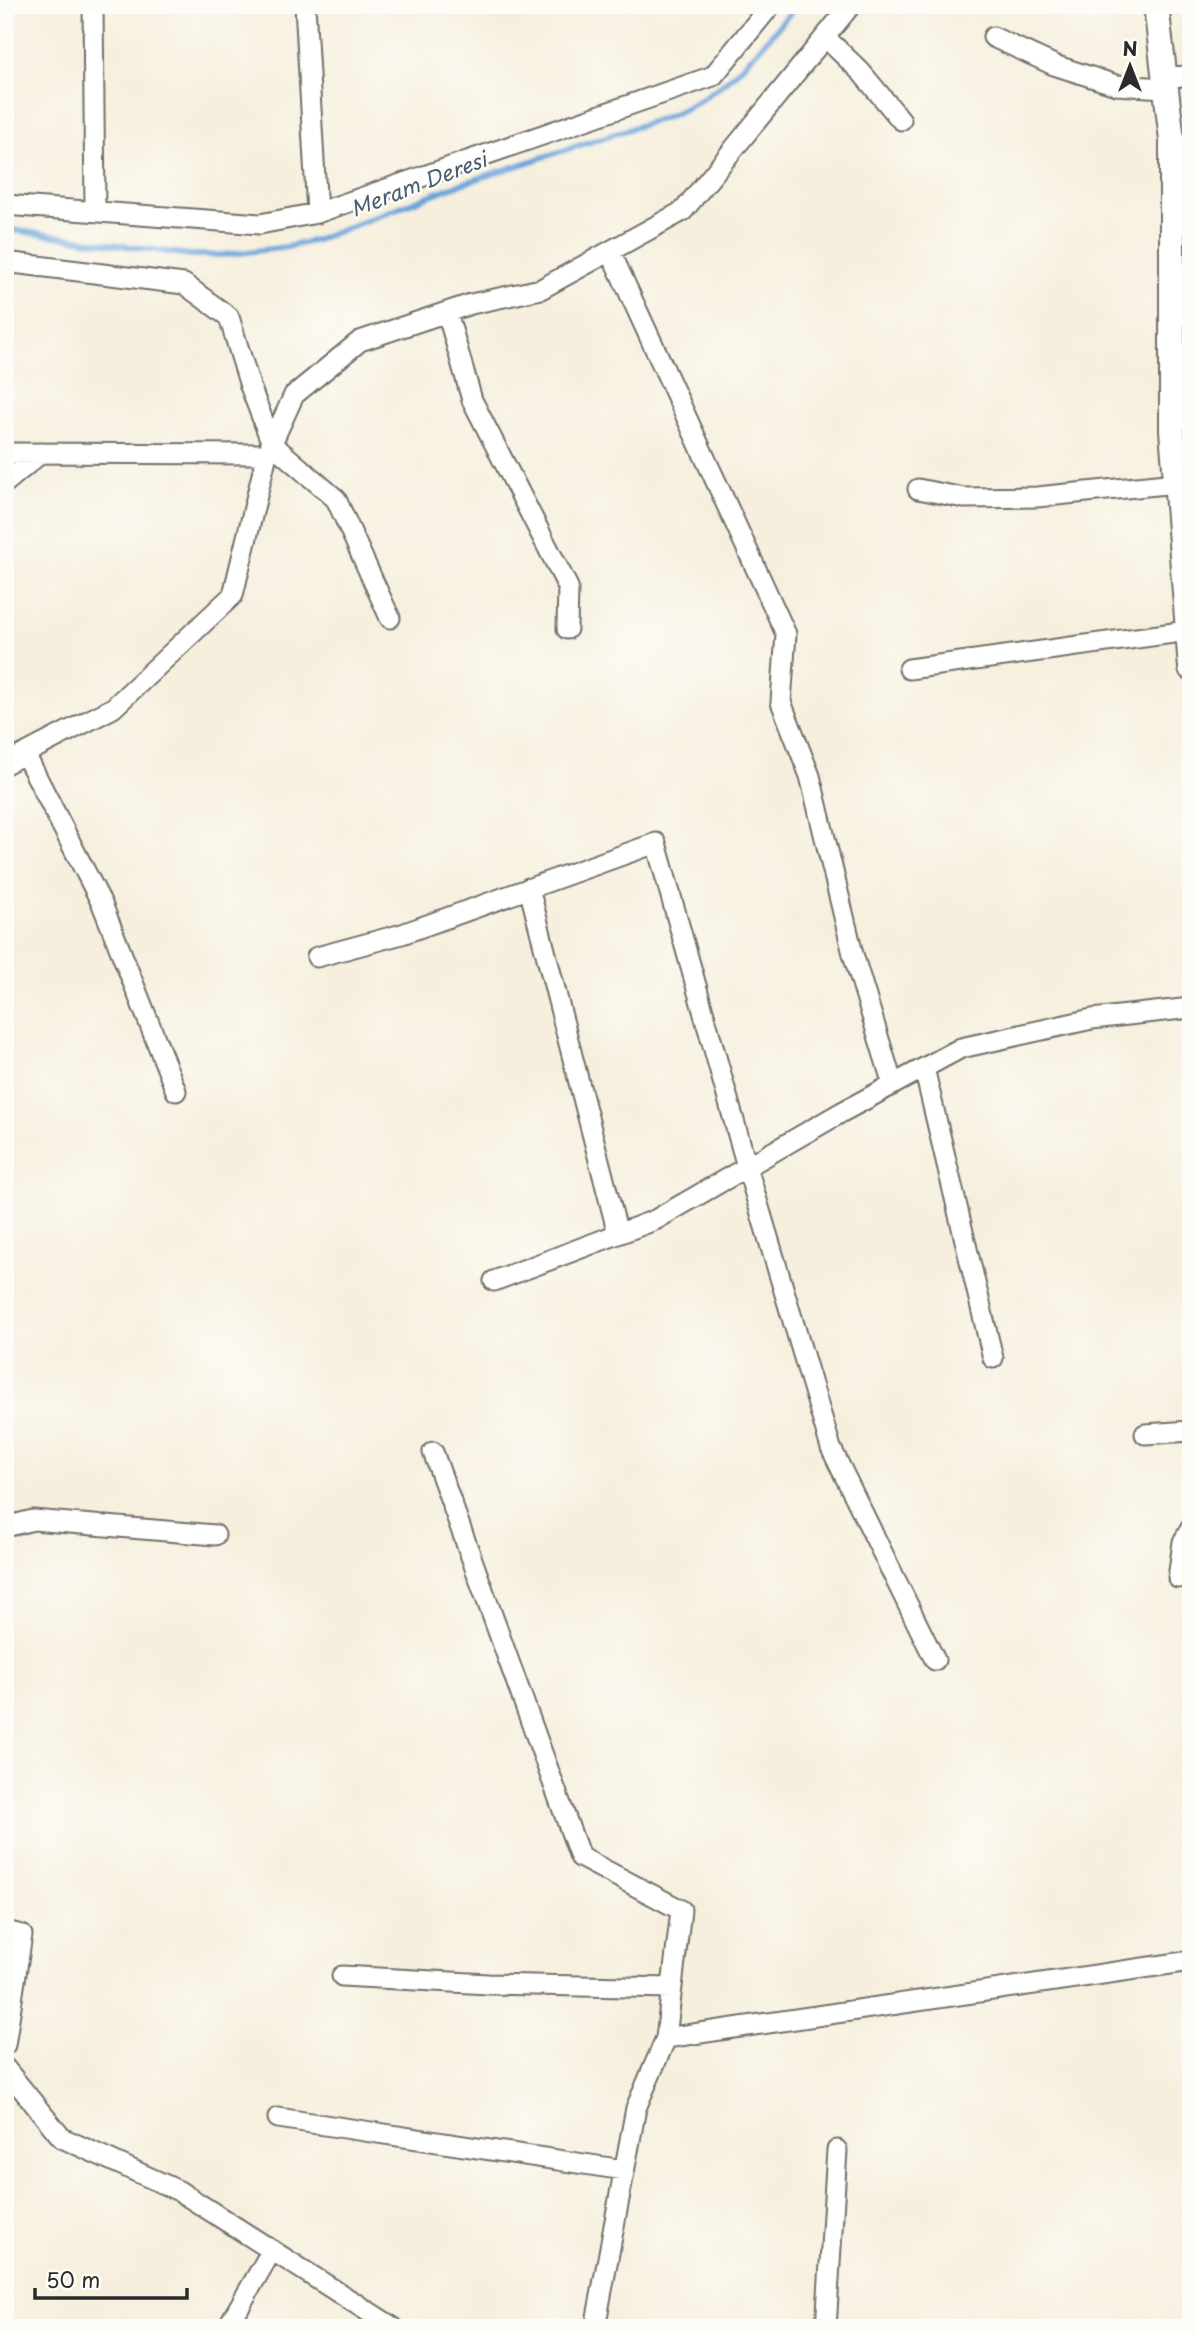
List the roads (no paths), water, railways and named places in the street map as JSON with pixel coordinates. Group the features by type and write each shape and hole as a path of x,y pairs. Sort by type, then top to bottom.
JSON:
{"street":[{"path":"93,5 95,211"},
{"path":"304,5 317,213"},
{"path":"5,205 260,224 317,213 713,76 771,5"},
{"path":"5,764 113,708 233,595 270,449 294,396 360,341 471,304 541,289 683,211 850,5"},
{"path":"1156,5 1172,140 1172,430 1191,668"},
{"path":"825,37 861,72 901,120"},
{"path":"993,37 1054,65 1116,85 1165,82 1191,76"},
{"path":"610,251 786,634 781,702 810,776 853,954 893,1084"},
{"path":"5,262 184,284 229,317 270,449 336,499 390,618"},
{"path":"447,312 472,400 568,587 567,629"},
{"path":"5,453 270,449"},
{"path":"5,483 41,453"},
{"path":"918,489 964,498 1037,497 1176,483"},
{"path":"909,669 1188,631"},
{"path":"25,754 102,905 176,1091"},
{"path":"317,957 402,934 656,843 747,1167 831,1448 935,1660"},
{"path":"529,888 618,1234"},
{"path":"494,1281 655,1220 961,1048 1092,1019 1191,1008"},
{"path":"924,1068 993,1358"},
{"path":"1145,1434 1191,1431"},
{"path":"433,1452 580,1857 681,1910 666,2038 636,2108 595,2328"},
{"path":"5,1527 33,1520 215,1535"},
{"path":"1178,1578 1183,1542 1191,1528"},
{"path":"5,1931 22,1935 5,2045"},
{"path":"666,2038 1191,1961"},
{"path":"342,1976 488,1984 672,1988"},
{"path":"5,2068 62,2138 179,2191 394,2328"},
{"path":"278,2119 624,2170"},
{"path":"825,2328 837,2150"},
{"path":"227,2328 272,2250"}],"waterway":[{"name":"Meram Deresi","path":"5,229 190,255 223,255 287,247 316,240 449,188 669,116 690,106 740,69 797,5"}]}
